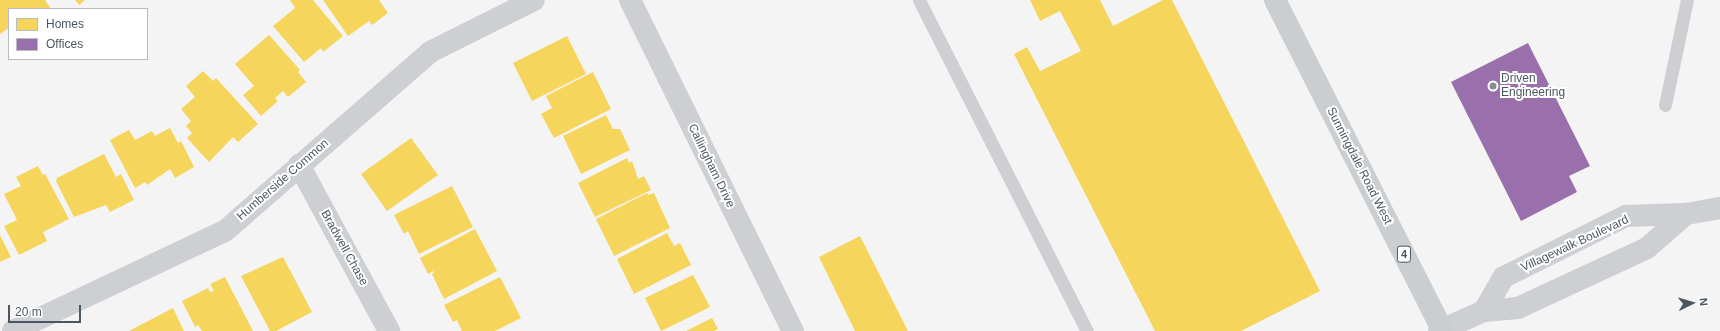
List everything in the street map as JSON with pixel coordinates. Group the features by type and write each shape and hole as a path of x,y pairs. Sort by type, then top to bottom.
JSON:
{"main road":[{"name":"Sunningdale Road West","path":"1276,0 1437,330"}],"street":[{"name":"Humberside Common","path":"13,331 225,231 430,52 534,0"},
{"name":"Callingham Drive","path":"630,0 793,331"},
{"name":"Bradwell Chase","path":"299,165 389,331"},
{"name":"Villagewalk Boulevard","path":"1484,311 1504,277 1626,216 1686,214 1720,208"},
{"path":"1437,330 1484,311 1518,308 1647,248 1686,214"}],"lane":[{"path":"919,0 1087,331"},
{"path":"1665,105 1688,0"}],"building: Homes":[{"path":"0,0 45,0 50,8 8,8 8,30 7,29 0,34"},
{"path":"75,0 85,0 79,5"},
{"path":"290,0 313,0 343,36 323,52 321,48 304,62 273,26 295,8"},
{"path":"323,0 379,0 388,13 372,25 369,21 348,36"},
{"path":"1030,0 1100,0 1113,26 1163,0 1172,0 1320,291 1241,331 1155,331 1014,54 1027,47 1040,71 1081,51 1060,11 1040,21"},
{"path":"269,35 300,70 298,72 306,82 288,97 283,91 275,98 278,101 261,116 243,95 254,86 235,64"},
{"path":"567,36 586,74 532,101 513,63"},
{"path":"203,71 213,81 216,78 258,124 238,142 233,137 209,162 187,138 192,133 186,126 191,121 181,109 195,97 186,86"},
{"path":"593,72 611,109 554,138 541,114 552,108 546,96"},
{"path":"606,115 613,129 620,129 630,150 581,174 563,136"},
{"path":"170,128 178,143 181,141 194,167 175,178 170,169 147,185 145,182 135,188 110,140 129,130 135,140 152,131 155,136"},
{"path":"411,138 438,175 387,211 361,174"},
{"path":"104,154 116,177 121,174 134,200 110,212 106,205 74,217 56,181 57,178"},
{"path":"627,158 629,163 632,161 638,179 644,176 651,190 595,217 578,183"},
{"path":"38,166 43,175 45,174 69,219 43,232 47,241 19,255 4,226 17,220 4,194 21,186 16,177"},
{"path":"452,186 473,227 419,254 408,231 404,234 394,215"},
{"path":"647,193 648,195 654,193 670,228 614,256 596,219"},
{"path":"475,229 497,271 444,299 432,274 434,273 433,271 428,274 420,258"},
{"path":"667,233 674,246 680,243 691,265 634,294 617,259"},
{"path":"0,235 11,257 0,262"},
{"path":"860,236 908,331 855,331 819,257"},
{"path":"283,257 312,312 276,331 270,331 241,276"},
{"path":"693,275 710,307 661,331 645,298"},
{"path":"225,277 253,331 202,331 198,325 195,327 182,301 208,288 210,292 214,291 210,284"},
{"path":"500,277 521,318 495,331 462,331 457,320 453,322 444,305"},
{"path":"173,308 184,331 129,331"},
{"path":"712,318 718,329 714,331 686,331"}],"building: Offices":[{"path":"1528,43 1590,166 1569,176 1577,192 1521,221 1451,82"}],"place":[{"name":"Driven Engineering","path":"1493,86"}]}
